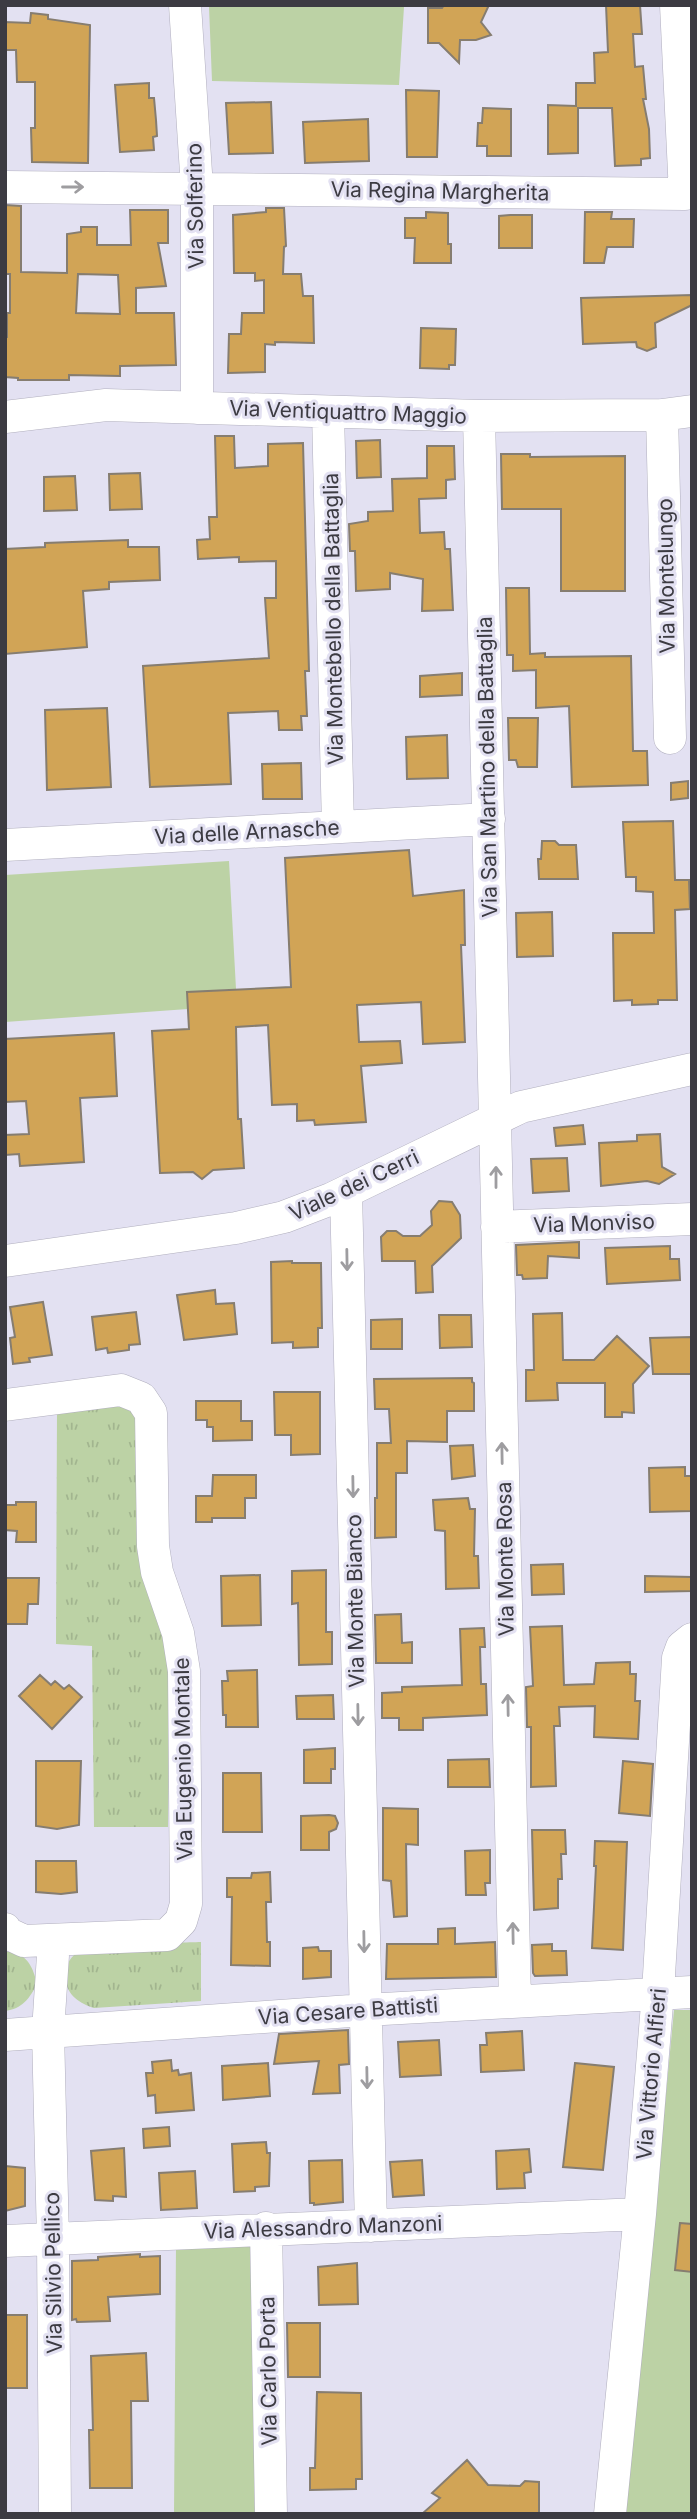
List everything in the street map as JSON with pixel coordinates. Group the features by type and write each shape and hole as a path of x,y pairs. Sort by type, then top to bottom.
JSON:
{"street":[{"name":"Via Solferino","path":"185,5 197,188 197,408"},
{"name":"Via Regina Margherita","path":"5,187 685,194 676,5"},
{"name":"Via Ventiquattro Maggio","path":"5,417 93,406 479,416 677,413"},
{"name":"Via Montebello della Battaglia","path":"328,412 338,827"},
{"name":"Via Montelungo","path":"670,738 677,413"},
{"name":"Via San Martino della Battaglia","path":"479,416 496,1117"},
{"name":"Via delle Arnasche","path":"5,845 489,819"},
{"name":"Viale dei Cerri","path":"5,1261 260,1224 308,1209 346,1192 521,1107 692,1069"},
{"name":"Via Monte Rosa","path":"496,1117 515,2001"},
{"name":"Via Monte Bianco","path":"346,1192 370,2226"},
{"name":"Via Monviso","path":"497,1227 692,1219"},
{"name":"Via Eugenio Montale","path":"5,1405 121,1390 141,1398 151,1413 153,1546 157,1572 178,1633 184,1671 186,1904 181,1921 167,1935 24,1941 7,1933 5,1929"},
{"name":"Via Vittorio Alfieri","path":"610,2514 640,2214 658,1992 678,1658 682,1647 692,1639"},
{"path":"48,2031 54,1940"},
{"name":"Via Cesare Battisti","path":"5,2035 365,2010 692,1992"},
{"name":"Via Silvio Pellico","path":"48,2031 55,2514"},
{"name":"Via Alessandro Manzoni","path":"5,2241 640,2214"},
{"name":"Via Carlo Porta","path":"266,2228 271,2514"}],"green space":[{"path":"211,5 404,7 399,85 212,81"},
{"path":"229,861 236,989 187,992 188,1009 5,1022 5,875"},
{"path":"111,1401 128,1406 138,1421 142,1575 168,1652 170,1673 168,1827 94,1827 92,1646 56,1644 57,1411"},
{"path":"201,1942 201,2001 94,2008 75,1998 67,1985 66,1971 69,1961 78,1952 87,1949 117,1945"},
{"path":"11,1951 29,1963 37,1984 25,2002 5,2011 5,1952"},
{"path":"674,2010 692,2010 692,2514 626,2514"},
{"path":"256,2243 263,2514 174,2514 176,2246"}],"building":[{"path":"444,5 489,5 481,22 491,35 476,40 460,40 459,63 439,43 428,43 428,8 442,8"},
{"path":"606,5 640,5 642,34 633,34 635,67 643,66 646,99 643,99 649,129 650,158 641,159 641,165 615,166 612,108 578,108 578,153 548,154 548,105 576,106 576,83 595,83 594,53 608,52"},
{"path":"31,13 48,15 48,19 90,25 88,163 32,162 31,128 35,128 35,82 17,82 16,50 5,50 5,22 30,23"},
{"path":"149,83 149,98 154,98 156,120 154,150 120,152 115,85"},
{"path":"406,90 439,91 437,157 407,157"},
{"path":"271,102 273,153 229,154 226,103"},
{"path":"483,108 511,109 511,156 487,156 487,146 477,146 478,123 482,123"},
{"path":"368,119 369,161 305,163 303,122"},
{"path":"5,205 21,206 21,272 67,273 67,234 81,232 81,227 97,227 97,245 131,245 130,210 168,210 168,243 158,243 166,286 136,288 136,313 174,313 176,365 120,366 120,376 69,375 69,380 18,380 5,377 10,274 5,274","holes":["78,274 118,275 120,314 76,313"]},
{"path":"266,208 284,208 286,246 283,274 301,274 303,296 313,296 314,343 265,344 265,372 228,373 229,334 241,334 242,313 264,313 264,280 255,281 255,273 234,273 233,215 266,212"},
{"path":"426,212 448,213 451,263 414,263 415,238 405,238 405,218 426,218"},
{"path":"585,212 612,212 611,219 634,219 633,247 607,247 604,263 584,263"},
{"path":"532,215 532,248 499,248 499,216"},
{"path":"692,295 692,305 655,323 656,347 647,351 637,347 636,342 583,344 581,298"},
{"path":"421,328 456,329 455,365 449,365 449,369 420,368"},
{"path":"215,436 234,436 235,468 268,466 268,444 303,443 309,671 305,671 307,716 301,716 302,730 279,730 278,711 228,713 231,784 150,787 143,666 269,658 265,598 276,598 276,561 239,562 239,557 198,559 197,540 210,539 209,517 217,517"},
{"path":"380,440 381,477 357,478 356,441"},
{"path":"427,446 454,446 455,479 446,480 446,498 419,499 420,533 444,532 445,549 450,549 453,610 422,611 423,579 390,573 390,589 356,591 355,551 350,551 349,524 368,521 368,512 393,511 392,479 427,478"},
{"path":"501,454 530,454 530,457 625,456 625,591 561,591 561,509 502,509"},
{"path":"140,473 142,509 110,510 109,474"},
{"path":"75,476 77,510 44,511 44,477"},
{"path":"128,540 128,547 159,547 160,580 109,582 109,589 83,591 87,647 5,654 5,549 45,547 45,543"},
{"path":"506,588 529,588 530,654 545,653 545,657 631,656 633,751 647,751 648,785 572,787 569,706 536,708 536,670 513,671 513,655 507,655"},
{"path":"462,673 462,695 420,697 420,676"},
{"path":"107,708 111,787 47,790 45,710"},
{"path":"508,718 538,718 537,767 518,767 516,760 509,760"},
{"path":"447,735 448,778 407,779 406,737"},
{"path":"301,763 302,799 263,799 262,764"},
{"path":"688,781 688,798 671,800 671,783"},
{"path":"673,821 675,880 689,880 690,909 675,910 677,1000 632,1005 632,1000 614,1001 613,933 654,933 653,892 636,891 636,877 626,877 623,822"},
{"path":"542,841 576,845 578,879 539,879 538,859 541,859"},
{"path":"409,850 413,896 464,890 465,945 461,945 465,1042 423,1044 421,1002 357,1005 359,1042 400,1041 402,1063 361,1066 366,1122 315,1125 314,1120 297,1121 297,1104 272,1105 268,1025 236,1027 238,1119 241,1119 244,1168 213,1170 202,1179 193,1172 160,1173 152,1031 189,1029 187,992 291,987 285,858"},
{"path":"552,912 553,956 517,957 516,913"},
{"path":"114,1033 117,1096 80,1098 84,1162 20,1166 19,1154 5,1155 5,1135 29,1134 26,1101 5,1102 5,1039"},
{"path":"583,1125 585,1144 556,1146 554,1128"},
{"path":"660,1134 662,1167 675,1174 659,1184 647,1181 601,1186 599,1143 637,1141 637,1135"},
{"path":"567,1158 569,1191 533,1193 531,1159"},
{"path":"439,1201 452,1202 460,1215 461,1238 432,1266 433,1292 416,1293 415,1261 382,1261 381,1237 387,1231 396,1231 403,1236 420,1236 432,1225 431,1211"},
{"path":"579,1242 579,1258 548,1256 547,1278 523,1279 522,1275 517,1275 516,1245"},
{"path":"670,1246 670,1259 679,1259 680,1280 607,1284 605,1248"},
{"path":"271,1262 321,1263 322,1328 318,1328 318,1347 293,1348 293,1342 272,1343"},
{"path":"215,1290 216,1304 234,1303 237,1334 184,1340 177,1295"},
{"path":"43,1302 52,1355 29,1358 30,1362 13,1364 10,1338 15,1337 10,1307"},
{"path":"136,1312 140,1344 129,1345 129,1350 108,1353 107,1348 96,1350 92,1317"},
{"path":"562,1313 563,1360 594,1360 617,1336 649,1366 633,1384 634,1413 622,1412 622,1417 605,1417 605,1383 557,1383 558,1400 526,1401 526,1370 534,1370 533,1314"},
{"path":"439,1315 471,1315 472,1347 440,1348"},
{"path":"402,1319 402,1349 371,1349 371,1320"},
{"path":"692,1337 692,1374 653,1374 650,1338"},
{"path":"472,1378 474,1411 447,1411 447,1442 407,1441 407,1473 396,1473 396,1537 375,1538 377,1443 391,1443 389,1409 375,1409 374,1379"},
{"path":"274,1392 320,1392 320,1454 291,1455 291,1435 275,1435"},
{"path":"196,1401 241,1401 241,1421 252,1421 252,1440 213,1441 213,1427 207,1427 207,1420 196,1420"},
{"path":"473,1445 475,1476 452,1479 450,1446"},
{"path":"685,1467 685,1476 692,1476 692,1511 650,1512 649,1468"},
{"path":"213,1475 256,1475 256,1498 245,1498 245,1518 212,1518 212,1522 196,1522 196,1496 212,1496"},
{"path":"468,1498 470,1509 475,1509 474,1556 478,1556 479,1588 446,1589 445,1531 435,1530 433,1500"},
{"path":"16,1502 36,1502 36,1542 16,1542 17,1531 5,1530 5,1505 16,1505"},
{"path":"563,1564 564,1594 532,1595 531,1565"},
{"path":"326,1570 326,1632 332,1632 332,1664 299,1665 298,1603 292,1604 292,1571"},
{"path":"260,1575 261,1625 222,1626 221,1576"},
{"path":"645,1576 692,1577 692,1591 645,1592"},
{"path":"5,1578 39,1578 38,1604 28,1604 27,1624 5,1624"},
{"path":"401,1614 402,1643 412,1642 412,1663 376,1663 375,1615"},
{"path":"562,1626 564,1685 594,1684 596,1663 630,1662 630,1674 636,1674 635,1701 640,1701 638,1739 594,1737 595,1706 559,1707 560,1726 554,1726 556,1786 531,1787 531,1727 527,1727 526,1687 533,1686 530,1627"},
{"path":"484,1628 485,1647 480,1647 481,1684 486,1684 487,1715 423,1718 423,1730 399,1730 399,1718 382,1718 382,1693 402,1692 402,1687 462,1685 460,1629"},
{"path":"257,1670 258,1727 226,1727 222,1681 228,1681 227,1671"},
{"path":"40,1675 51,1685 55,1681 64,1689 69,1685 82,1697 52,1729 19,1696"},
{"path":"333,1695 334,1719 297,1719 296,1696"},
{"path":"335,1748 335,1769 331,1769 331,1783 304,1783 304,1750"},
{"path":"489,1759 490,1787 448,1787 448,1760"},
{"path":"36,1761 81,1761 79,1825 57,1829 36,1826"},
{"path":"623,1761 653,1764 650,1816 619,1813"},
{"path":"223,1773 261,1773 262,1832 223,1832"},
{"path":"383,1808 418,1809 418,1845 406,1844 407,1916 394,1917 391,1881 383,1880"},
{"path":"301,1816 335,1816 338,1823 336,1829 329,1832 329,1850 301,1850"},
{"path":"532,1830 565,1830 566,1854 561,1854 562,1879 558,1879 558,1908 534,1910"},
{"path":"595,1841 627,1842 623,1950 592,1948"},
{"path":"490,1850 490,1883 485,1883 486,1895 466,1895 465,1851"},
{"path":"36,1861 76,1861 77,1892 36,1892"},
{"path":"270,1872 271,1902 266,1902 270,1966 231,1965 232,1897 227,1897 227,1878 251,1878 252,1873"},
{"path":"455,1928 455,1944 495,1942 496,1977 386,1979 387,1944 438,1944 438,1929"},
{"path":"552,1944 552,1951 566,1951 567,1975 535,1976 532,1945"},
{"path":"318,1947 319,1951 331,1951 331,1977 303,1979 303,1948"},
{"path":"348,2030 349,2064 339,2065 340,2093 313,2094 319,2061 274,2064 279,2034"},
{"path":"522,2031 524,2070 481,2072 480,2045 487,2045 486,2033"},
{"path":"439,2040 441,2075 400,2077 398,2042"},
{"path":"171,2060 172,2071 178,2070 179,2075 191,2073 194,2110 156,2113 155,2095 148,2096 146,2073 153,2073 152,2062"},
{"path":"268,2063 270,2096 223,2100 222,2066"},
{"path":"575,2063 614,2067 603,2170 563,2167"},
{"path":"169,2127 170,2146 144,2148 143,2129"},
{"path":"266,2142 267,2153 270,2153 269,2186 255,2187 255,2191 234,2192 232,2144"},
{"path":"124,2148 126,2197 113,2196 113,2201 95,2200 91,2151"},
{"path":"529,2149 531,2172 524,2173 525,2188 497,2189 496,2151"},
{"path":"342,2160 343,2202 314,2205 310,2203 309,2161"},
{"path":"422,2160 424,2195 393,2197 390,2162"},
{"path":"5,2166 25,2168 25,2206 5,2211"},
{"path":"195,2171 197,2208 161,2210 159,2173"},
{"path":"680,2223 692,2224 692,2272 675,2270"},
{"path":"140,2254 140,2257 160,2256 160,2294 108,2297 110,2321 72,2320 72,2261"},
{"path":"357,2263 358,2304 319,2305 318,2267"},
{"path":"5,2315 27,2315 27,2388 5,2388"},
{"path":"287,2323 320,2323 320,2377 288,2377"},
{"path":"146,2353 148,2401 131,2401 132,2488 90,2488 89,2430 93,2430 91,2356"},
{"path":"317,2392 361,2393 362,2479 356,2479 356,2489 310,2490 310,2468 315,2468"},
{"path":"467,2460 488,2485 520,2486 525,2481 539,2482 539,2514 422,2514 440,2498 432,2493"}]}
